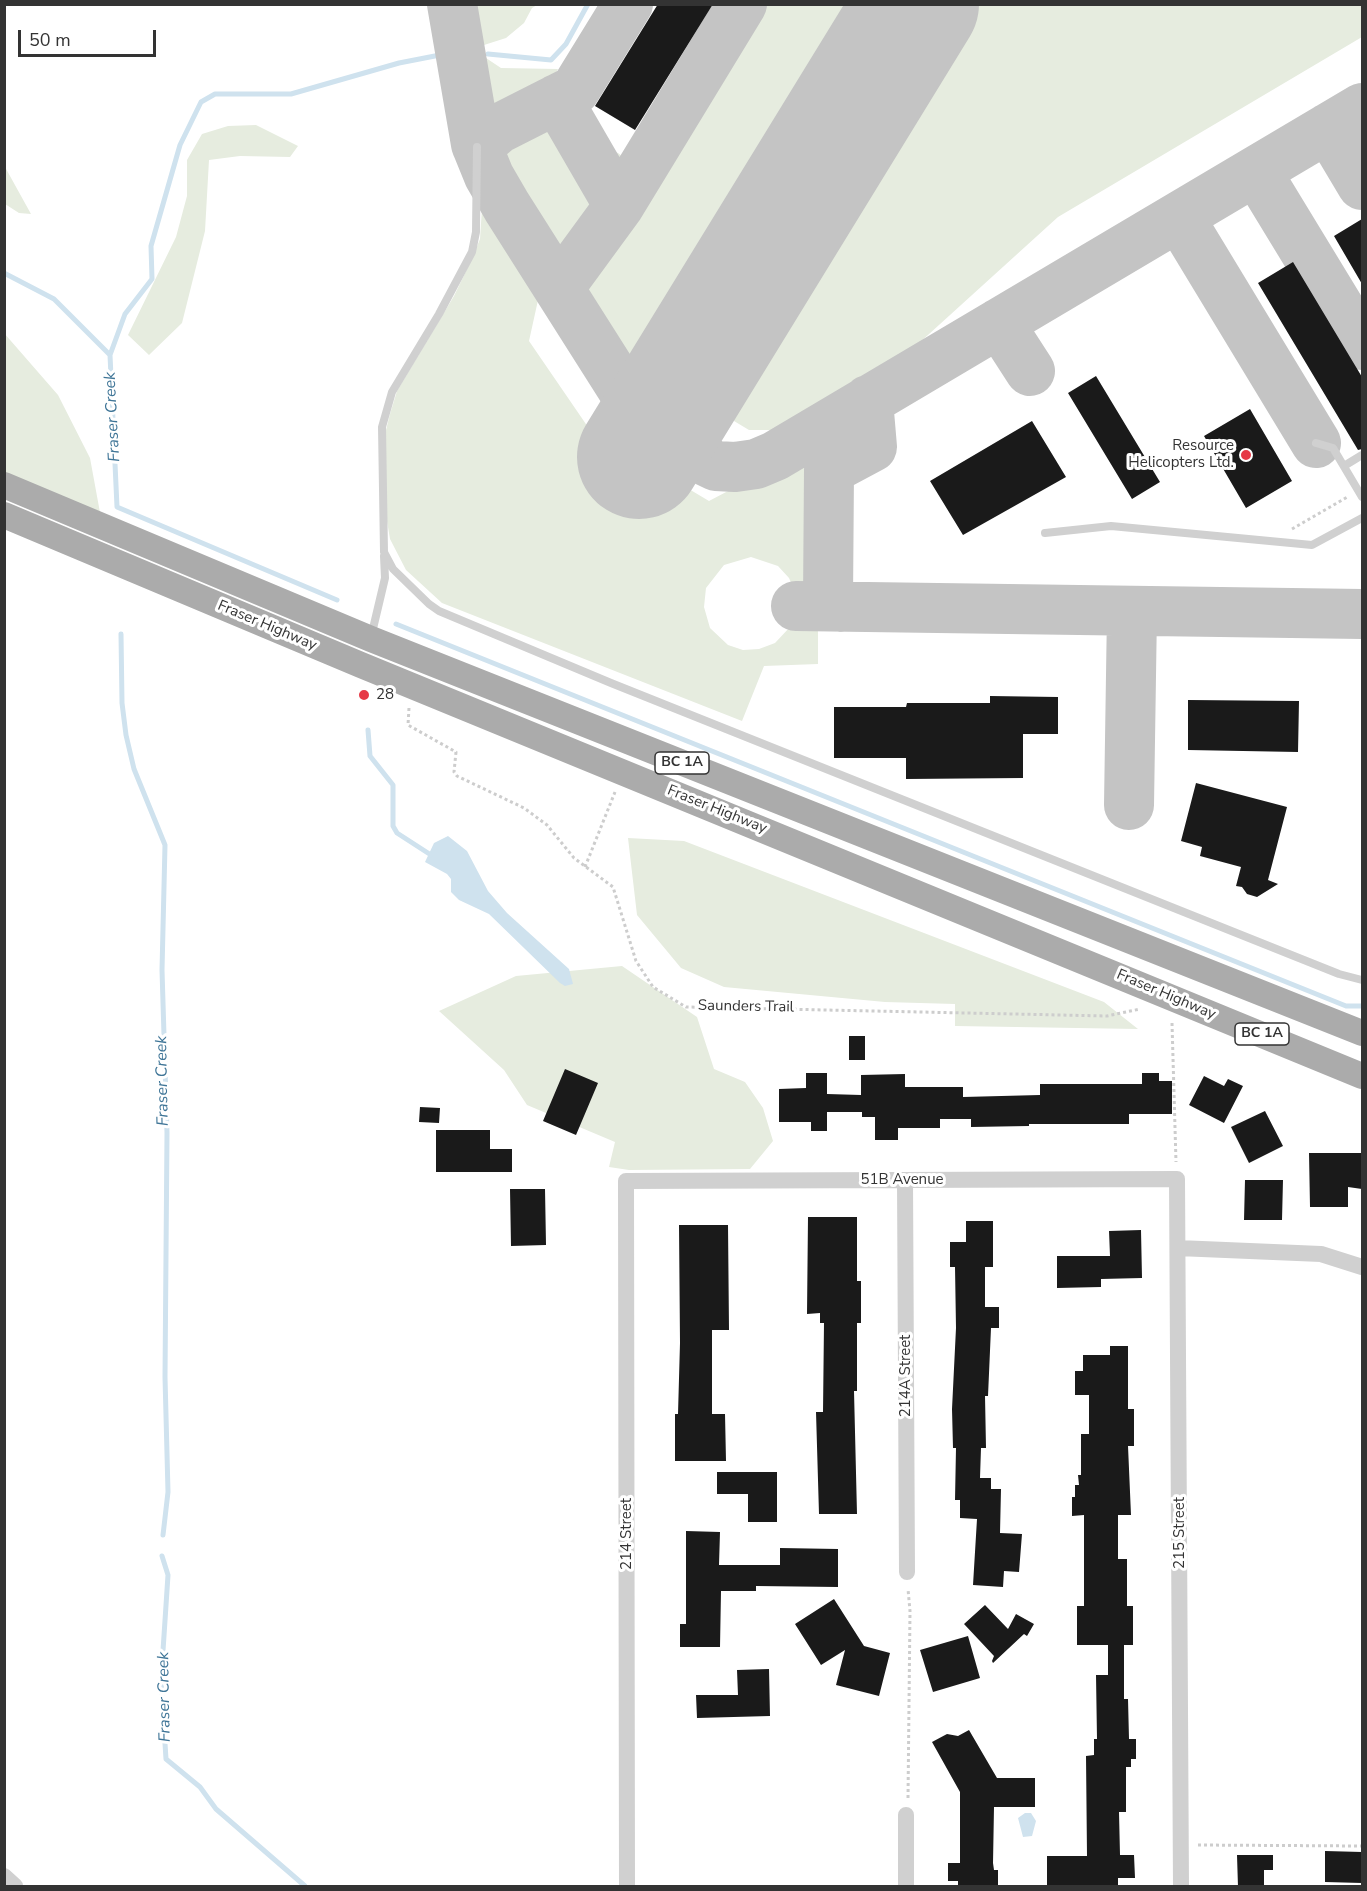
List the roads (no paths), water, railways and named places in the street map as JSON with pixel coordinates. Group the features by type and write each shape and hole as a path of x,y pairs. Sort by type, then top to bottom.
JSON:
{"main road":[{"name":"Fraser Highway","path":"4,485 371,639 1362,1033"},
{"name":"Fraser Highway","path":"4,515 361,665 1362,1076"}],"street":[{"name":"51B Avenue","path":"626,1180 1177,1179"},
{"name":"215 Street","path":"1177,1179 1181,1887"},
{"name":"214 Street","path":"626,1180 627,1887"},
{"name":"214A Street","path":"905,1180 907,1572"},
{"path":"1178,1248 1321,1254 1362,1267"},
{"path":"906,1815 906,1887"},
{"path":"4,1876 15,1887"}],"lane":[{"path":"371,639 385,578 382,427 386,409 406,365 439,314 472,252 476,232 477,147"},
{"path":"1316,443 1333,448 1361,494"},
{"path":"1344,466 1362,455"},
{"path":"1045,532 1111,526 1312,545 1362,518"},
{"path":"384,552 393,569 439,611 1339,974 1362,980"}],"water":[{"path":"448,836 467,851 488,891 507,913 569,969 573,984 565,986 560,983 489,914 459,900 451,892 451,879 447,874 425,862 434,843"},
{"path":"1025,1813 1031,1813 1036,1821 1032,1836 1023,1837 1018,1818"}],"waterway":[{"path":"488,54 551,60 566,44 588,4"},
{"path":"110,355 125,314 152,279 151,246 180,145 201,102 215,94 291,94 399,63 440,55"},
{"name":"Fraser Creek","path":"4,273 54,299 110,355 117,507 337,600"},
{"path":"396,624 1346,1006 1362,1006"},
{"name":"Fraser Creek","path":"121,634 122,703 126,735 134,769 165,845 162,970 167,1133 165,1377 168,1492 163,1535"},
{"path":"368,730 370,756 393,785 393,826 397,833 431,855"},
{"name":"Fraser Creek","path":"162,1556 168,1575 161,1681 166,1759 200,1787 216,1809 305,1886"}],"place":[{"name":"Resource Helicopters Ltd.","path":"1246,455"},
{"name":"28","path":"364,695"}]}
